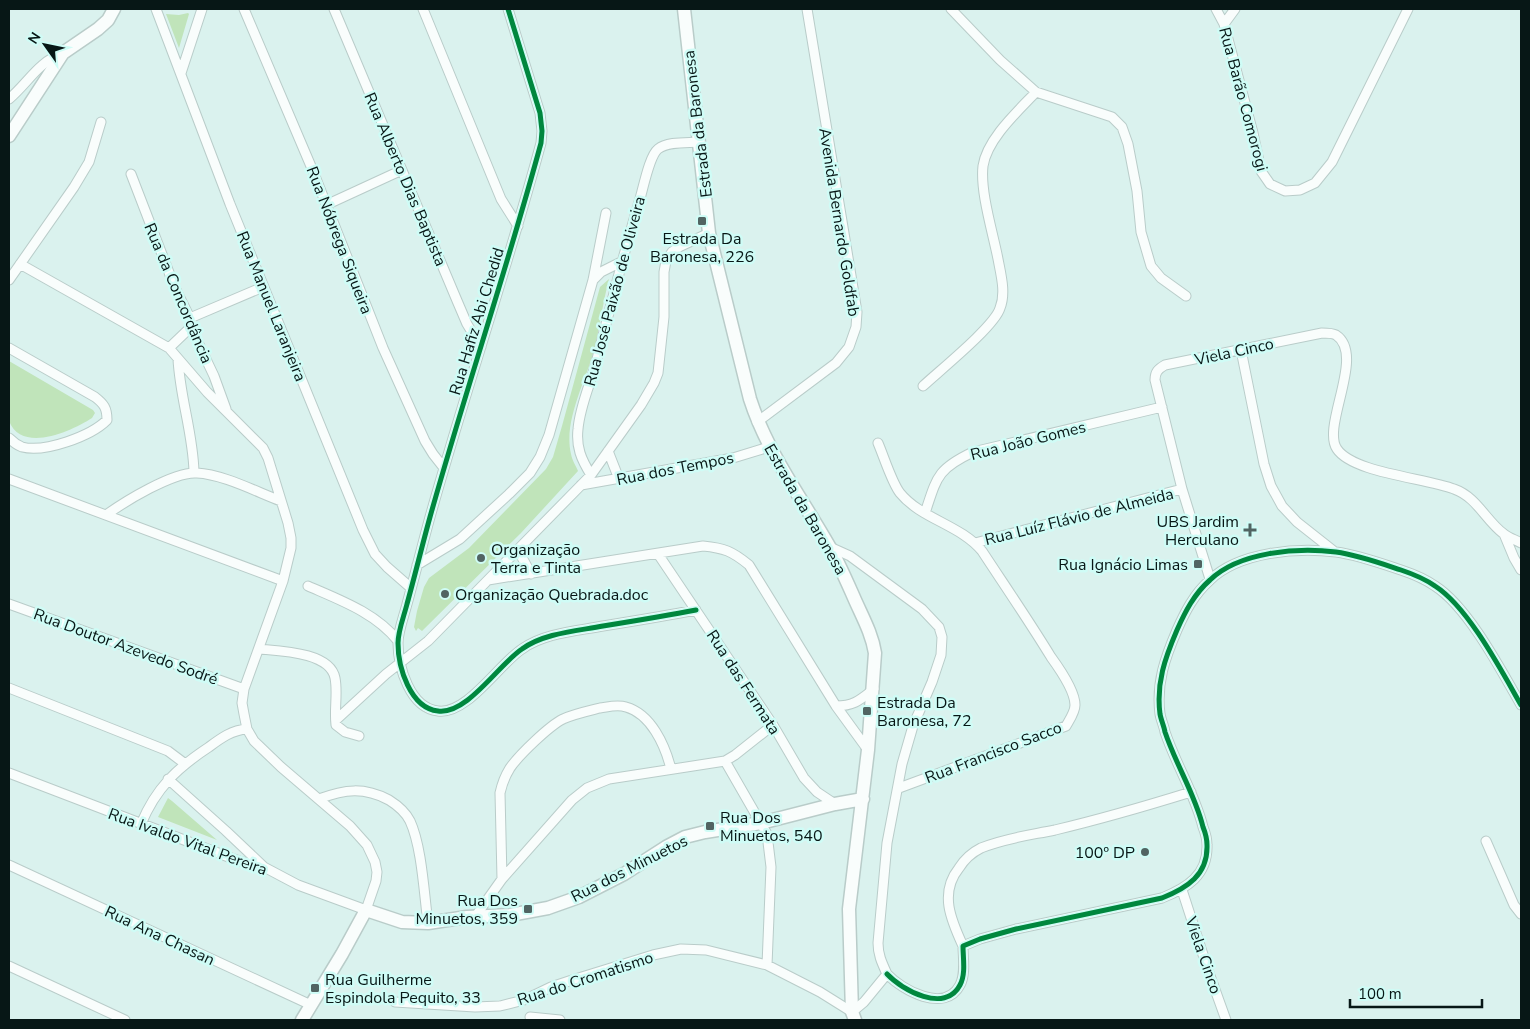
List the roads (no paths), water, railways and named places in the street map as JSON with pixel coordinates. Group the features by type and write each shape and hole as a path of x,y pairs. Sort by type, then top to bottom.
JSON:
{"main road":[{"path":"9,136 63,53 98,29 108,20 114,9"},
{"name":"Estrada da Baronesa","path":"684,9 709,233 757,422 769,447 830,548 872,638 875,654 874,689 868,750 849,909 853,1016"},
{"name":"Rua dos Minuetos","path":"366,910 402,922 428,923 548,908 579,897 624,874 685,837 863,799"},
{"path":"302,1020 366,910"}],"street":[{"name":"Rua Manuel Laranjeira","path":"156,9 263,287 371,546 375,554 387,567 411,588"},
{"path":"181,74 202,9"},
{"name":"Rua Nóbrega Siqueira","path":"244,9 313,171 387,357 425,441 444,468"},
{"name":"Rua Alberto Dias Baptista","path":"334,9 464,317 481,347"},
{"path":"423,9 501,199 518,226"},
{"name":"Rua Hafiz Abi Chedid","path":"399,664 398,641 417,565 541,143 540,113 508,9"},
{"name":"Avenida Bernardo Goldfab","path":"757,422 836,363 849,347 856,328 857,312 807,9"},
{"path":"951,9 1000,60 1036,92 1112,117 1122,127 1128,144 1137,191 1141,232 1151,266 1161,278 1186,296"},
{"name":"Rua Barão Comorogi","path":"1216,9 1224,24 1248,113 1261,171 1270,184 1285,190 1300,190 1314,183 1332,162 1408,9"},
{"path":"1224,24 1235,9"},
{"path":"9,99 41,65 50,58 63,53"},
{"path":"923,386 990,324 1000,309 1002,279 984,187 983,164 992,144 1001,131 1036,92"},
{"path":"9,280 74,187 89,162 101,122"},
{"name":"Rua José Paixão de Oliveira","path":"591,474 581,460 579,453 577,445 578,428 583,404 596,365 621,262 654,154 659,148 667,145 699,142"},
{"path":"326,205 402,170"},
{"name":"Rua da Concordância","path":"131,174 227,412"},
{"path":"417,565 460,539 530,474 540,457 593,280 606,213"},
{"path":"336,720 386,674 428,641 591,474 641,405 658,373 664,317 664,272 666,261 672,252 709,233"},
{"path":"593,280 602,272 621,262"},
{"path":"20,264 169,348 200,385 263,448 268,458 281,501 291,538 291,548 283,581 244,689 242,703 247,729 254,741 281,767 350,826 367,845 375,862 376,881 366,910"},
{"path":"169,348 191,322 263,287"},
{"name":"Viela Cinco","path":"1162,407 1155,373 1166,365 1322,332 1336,335 1342,341 1346,354 1345,376 1334,426 1333,440 1336,448 1346,458 1365,465 1456,489 1478,505 1504,534"},
{"path":"9,348 95,397 104,405 107,412 107,420 100,427 44,448 23,447 15,444 9,438"},
{"path":"1241,350 1264,464 1271,486 1282,506 1297,522 1336,552"},
{"path":"178,358 179,384 193,445 194,472"},
{"path":"1162,407 1182,489 1210,579"},
{"name":"Rua João Gomes","path":"925,513 940,473 953,462 972,452 1162,407"},
{"name":"Rua Francisco Sacco","path":"830,548 850,556 922,610 939,627 942,637 941,655 932,682 913,726 902,764 899,788 1066,726 1072,716 1075,704 1071,692 1026,617 975,543 925,513 899,492 878,443"},
{"name":"Rua dos Tempos","path":"581,485 733,458 769,447"},
{"path":"608,451 619,479"},
{"path":"106,515 130,499 159,484 194,472 222,479 281,501"},
{"path":"9,479 283,581"},
{"name":"Rua Luíz Flávio de Almeida","path":"975,543 1182,489"},
{"path":"1504,534 1521,543"},
{"path":"1504,534 1521,570"},
{"path":"488,580 703,546 720,547 733,552 749,565 836,706 868,750"},
{"path":"518,550 531,574"},
{"path":"963,946 1016,929 1162,898 1182,890 1193,882 1204,866 1208,845 1199,812 1169,745 1160,716 1159,686 1165,658 1192,600 1210,579 1235,564 1259,556 1292,551 1336,552 1363,558 1415,575 1437,587 1458,606 1472,625 1521,705"},
{"name":"Rua das Fermata","path":"658,554 773,725 804,778 816,792 835,804"},
{"path":"308,586 355,607 374,618 398,641"},
{"name":"Rua Doutor Azevedo Sodré","path":"9,604 244,689"},
{"path":"399,664 407,685 420,702 427,708 448,712 458,708 521,649 536,641 564,633 696,610"},
{"path":"259,649 306,656 322,661 329,666 335,678 336,725 340,729 359,736"},
{"path":"9,688 168,751 184,763"},
{"path":"836,706 848,706 874,689"},
{"path":"502,879 500,793 503,781 510,769 545,733 563,719 616,705 626,706 635,710 644,718 666,748 671,769"},
{"path":"475,916 502,879 572,800 587,788 609,779 725,761 773,725"},
{"path":"141,824 152,800 168,779 184,763 224,736 238,730 247,729"},
{"path":"725,761 767,834 771,867 767,966"},
{"name":"Rua Ivaldo Vital Pereira","path":"9,773 239,861 264,867 298,885 366,910"},
{"path":"168,779 264,867"},
{"path":"899,788 887,843 878,943 880,958 887,974 896,984 919,995 939,1000 952,994 960,985 964,972 963,946 950,916 948,891 957,869 965,860 980,849 1015,838 1139,809 1190,792"},
{"path":"319,799 343,792 366,791 396,804 410,820 416,838 428,923"},
{"path":"1486,841 1514,905 1521,914"},
{"name":"Rua Ana Chasan","path":"9,865 311,1005"},
{"name":"Viela Cinco","path":"1182,890 1226,1020"},
{"name":"Rua do Cromatismo","path":"395,1002 475,1007 500,1006 524,1000 551,987 653,955 681,949 706,950 767,966 820,992 853,1016"},
{"path":"9,966 125,1020"},
{"path":"853,1016 887,974"},
{"path":"524,1000 530,1018 560,1020"}],"place":[{"name":"Estrada Da Baronesa, 226","path":"702,221"},
{"name":"UBS Jardim Herculano","path":"1250,530"},
{"name":"Organização Terra e Tinta","path":"481,558"},
{"name":"Rua Ignácio Limas","path":"1198,564"},
{"name":"Organização Quebrada.doc","path":"445,594"},
{"name":"Estrada Da Baronesa, 72","path":"867,711"},
{"name":"Rua Dos Minuetos, 540","path":"710,826"},
{"name":"100º DP","path":"1145,852"},
{"name":"Rua Dos Minuetos, 359","path":"528,909"},
{"name":"Rua Guilherme Espindola Pequito, 33","path":"315,988"}]}
